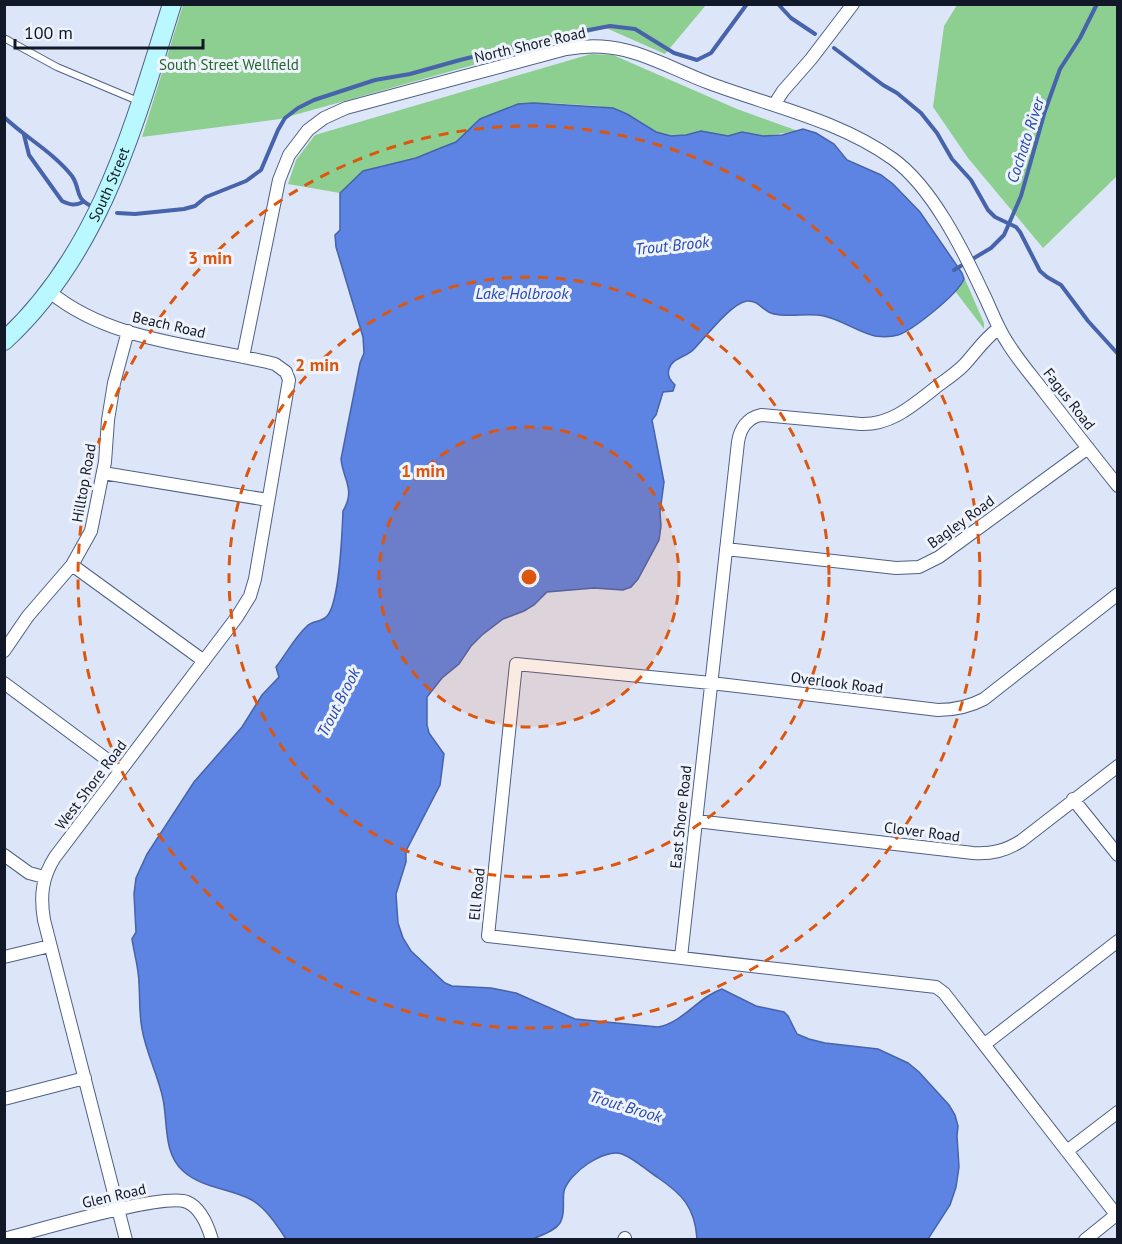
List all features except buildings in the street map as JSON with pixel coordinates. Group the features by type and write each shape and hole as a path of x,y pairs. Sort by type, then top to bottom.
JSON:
{"main road":[{"name":"South Street","path":"4,341 50,292 83,242 104,202 141,103 172,4"}],"street":[{"path":"774,105 853,4"},
{"name":"North Shore Road","path":"243,357 282,171 289,155 302,136 331,114 368,101 566,49 593,45 629,50 707,82 845,132 901,165 927,194 972,271 999,328"},
{"name":"Beach Road","path":"50,292 79,312 128,331 275,364 286,372"},
{"name":"Fagus Road","path":"999,328 1014,353 1118,486"},
{"name":"East Shore Road","path":"681,957 738,442 742,429 756,416 767,415 861,424 882,422 904,411 956,372 999,328"},
{"name":"Hilltop Road","path":"4,651 28,616 72,565 91,531 103,473 112,392 128,331"},
{"name":"West Shore Road","path":"126,1239 50,946 43,910 44,877 55,857 204,661 250,596 255,579 288,392 286,372"},
{"name":"Bagley Road","path":"726,549 896,568 919,567 939,557 1088,448"},
{"path":"103,473 268,500"},
{"path":"72,565 204,661"},
{"name":"Overlook Road","path":"516,664 711,683 938,710 962,708 977,703 990,694 1118,594"},
{"name":"Ell Road","path":"516,664 488,936 681,957"},
{"path":"4,683 121,770"},
{"name":"Clover Road","path":"696,821 973,853 994,853 1008,849 1021,841 1118,766"},
{"path":"1073,799 1118,855"},
{"path":"4,855 29,873 44,877"},
{"path":"985,1044 1118,941"},
{"path":"4,957 50,946"},
{"path":"681,957 932,986 944,993 1117,1216 1084,1239"},
{"path":"4,1099 86,1078"},
{"path":"1067,1151 1118,1112"},
{"name":"Glen Road","path":"4,1239 162,1200 187,1202 203,1217 212,1239"}],"lane":[{"path":"4,38 57,67 141,103"}],"green space":[{"name":"South Street Wellfield","path":"183,4 706,5 665,54 606,28 280,119 142,137"},
{"path":"957,5 1117,5 1117,176 1043,248 968,158 933,107 944,26"},
{"path":"591,54 613,55 737,109 798,131 763,136 742,132 728,136 701,132 671,136 656,132 627,114 598,106 551,103 518,104 480,119 456,142 416,158 363,171 340,193 288,184 296,160 315,135"},
{"path":"964,277 984,323 984,329 955,291"}],"water":[{"name":"Lake Holbrook","path":"518,104 613,108 656,132 671,136 701,131 728,136 742,132 763,136 782,135 803,129 816,133 834,144 847,160 881,175 893,184 920,212 964,279 944,302 924,319 905,332 890,336 875,336 824,316 774,314 755,302 747,301 733,308 693,350 673,362 668,374 675,385 673,391 663,392 656,415 652,420 664,482 659,540 638,579 631,587 623,590 594,588 547,592 534,605 503,619 482,635 459,664 442,678 427,697 429,733 444,754 440,785 406,851 406,862 396,894 398,923 403,938 411,951 445,983 452,986 491,988 516,993 575,1019 658,1027 676,1020 722,989 756,1006 784,1012 797,1034 809,1039 878,1049 908,1063 949,1105 958,1126 959,1167 956,1187 950,1205 928,1239 697,1239 696,1228 686,1202 666,1183 631,1159 615,1153 597,1158 573,1177 564,1191 560,1223 551,1231 533,1239 286,1239 270,1217 255,1202 242,1195 190,1177 172,1156 167,1137 163,1099 146,1047 141,1023 138,973 132,939 136,932 134,894 136,878 147,854 194,782 242,727 262,695 279,677 276,667 295,640 309,624 327,616 335,597 340,566 343,511 349,490 341,459 364,353 363,337 336,247 335,235 340,230 340,193 363,171 416,158 456,142 480,119"}],"waterway":[{"path":"117,213 135,214 184,209 195,206 206,197 246,181 261,170 285,118 314,100 375,80 410,74 562,35 610,26 635,29 674,53 697,60 711,53 747,4"},
{"path":"778,4 791,18 815,34"},
{"name":"Cochato River","path":"954,270 991,248 1004,235 1021,196 1045,111 1060,69 1080,38 1097,4"},
{"path":"834,48 921,113 937,133 952,159 971,180 988,210 995,217 1016,227 1040,271 1061,285 1088,321 1118,354"},
{"path":"4,117 65,167 75,181 82,200 91,206"},
{"path":"24,135 29,155 62,201 72,204 83,202"}],"water label":[{"name":"Trout Brook","path":"672,245"},
{"name":"Trout Brook","path":"338,702"},
{"name":"Trout Brook","path":"626,1106"}]}
